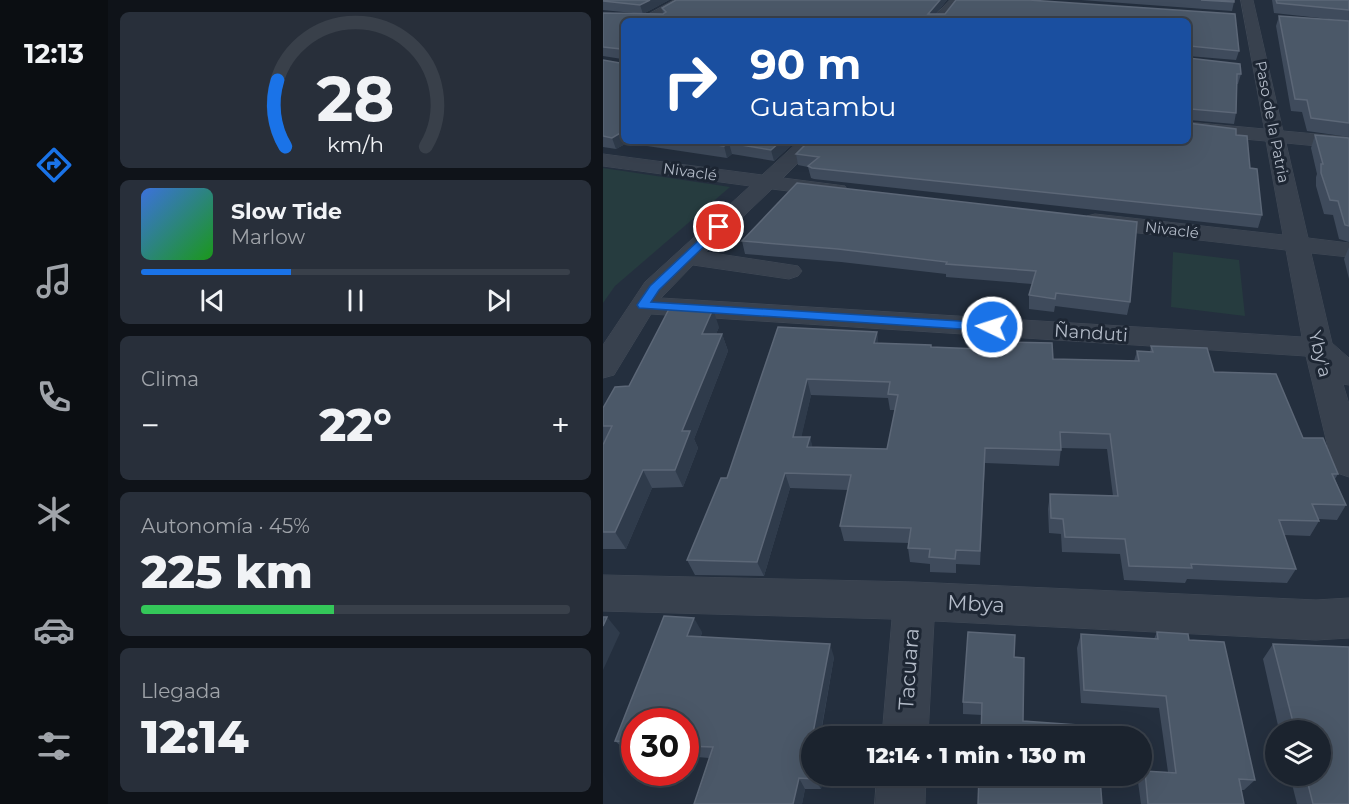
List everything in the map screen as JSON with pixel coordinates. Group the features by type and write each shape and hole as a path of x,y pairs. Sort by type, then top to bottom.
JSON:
{"street":[{"path":"654,18 684,0"},
{"path":"940,18 957,0"},
{"name":"Paso de la Patria","path":"1247,0 1276,136 1295,244"},
{"path":"1241,68 1262,69"},
{"path":"1191,128 1349,142"},
{"path":"603,368 654,288 807,144"},
{"name":"Nivaclé","path":"603,160 767,183 860,193"},
{"name":"Nivaclé","path":"1072,218 1349,250"},
{"name":"Yby'a","path":"1295,244 1318,347 1349,464"},
{"path":"687,257 789,271"},
{"name":"Ñanduti","path":"643,305 1318,347"},
{"path":"1318,347 1349,375"},
{"name":"Mbya","path":"603,593 914,601 1316,620 1349,618"},
{"name":"Tacuara","path":"906,726 914,601"},
{"path":"900,804 901,786"}],"green space":[{"path":"603,168 730,187 615,286 603,303"},
{"path":"1173,252 1239,260 1245,316 1171,307"}],"building":[{"path":"603,0 650,0 640,5"},
{"path":"676,0 940,0 928,14 945,14 956,0 1029,0 1235,14 1239,51 1191,46 1191,18 621,18 621,49 603,47 603,13 663,14 666,12 662,8"},
{"path":"1201,0 1234,0 1234,2"},
{"path":"1276,0 1349,0 1349,10 1277,3"},
{"path":"1279,16 1349,21 1349,123 1311,118 1307,100 1295,99"},
{"path":"1191,58 1240,64 1241,74 1237,74 1236,113 1191,109"},
{"path":"603,60 620,63 621,133 612,138 603,136"},
{"path":"1191,123 1236,129 1236,135 1247,136 1250,168 1257,169 1262,215 812,168 808,166 819,157 796,154 806,144 1191,144"},
{"path":"1315,135 1349,138 1349,226 1345,225 1338,201 1330,200 1321,173 1321,164 1323,164"},
{"path":"735,144 778,144 771,150"},
{"path":"797,183 1137,222 1130,302 1056,293 1055,299 1029,295 1036,271 946,264 947,262 838,249 742,241"},
{"path":"669,309 713,309 702,334 722,334 682,431 690,431 675,470 643,470 615,532 603,532 603,445 612,426 603,426 603,408 615,387 629,386"},
{"path":"778,327 877,332 874,343 931,345 931,347 1004,350 1004,342 1052,343 1053,359 1139,361 1137,351 1153,352 1151,346 1207,348 1214,372 1276,374 1303,438 1323,438 1338,474 1332,474 1346,505 1312,504 1319,521 1279,520 1296,569 1191,564 1192,568 1129,566 1125,539 1065,537 1063,519 1051,518 1050,494 1118,496 1110,434 1060,432 1061,450 985,448 980,551 956,550 955,559 929,557 930,549 908,548 911,528 840,526 851,475 785,473 757,562 687,560 721,478 727,478","holes":["807,379 890,382 888,394 898,395 887,449 807,447 810,437 793,437"]},
{"path":"664,616 694,618 687,636 830,644 814,726 801,726 801,778 799,778 793,804 694,804 713,747 699,746 699,708 628,708"},
{"path":"968,632 1015,635 1014,657 1024,658 1023,721 1078,726 981,726 982,703 963,702"},
{"path":"1157,632 1188,634 1189,640 1224,642 1255,780 1239,779 1244,804 1148,804 1146,786 1152,786 1152,771 1176,773 1166,696 1084,690 1081,634 1158,639"},
{"path":"1273,644 1349,647 1349,804 1313,804 1308,786 1331,786 1331,720 1292,720"},
{"path":"621,726 621,741 615,741"},
{"path":"979,786 1101,786 1102,804 978,804"}],"route":[{"path":"719,227 654,288 643,305 992,327"}]}
